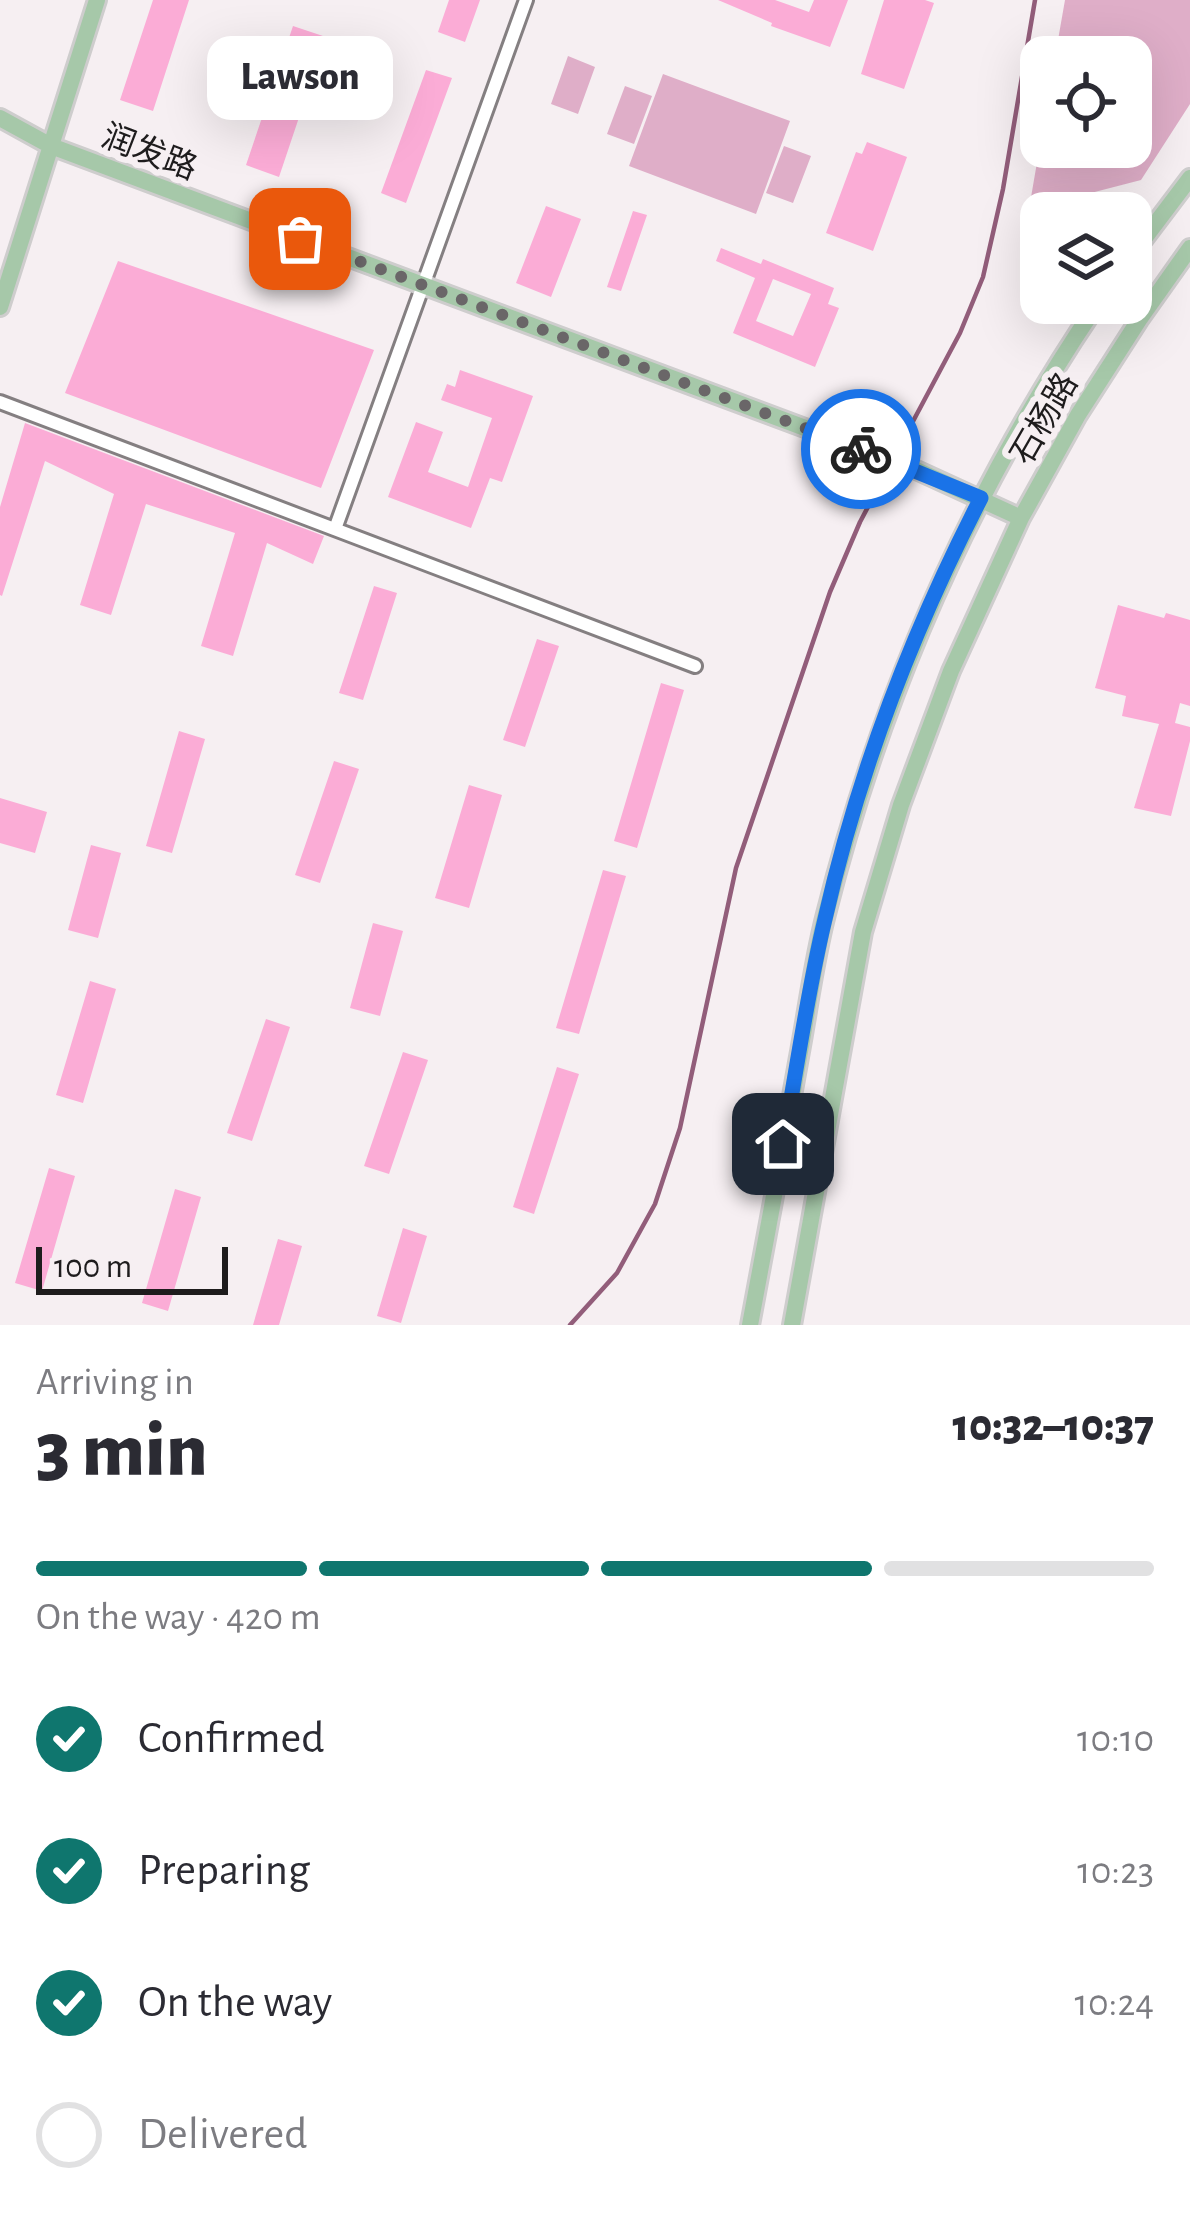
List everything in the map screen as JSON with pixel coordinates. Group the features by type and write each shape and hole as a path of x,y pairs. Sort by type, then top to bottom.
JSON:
{"main road":[{"path":"0,307 97,0"},
{"name":"润发路","path":"0,118 51,146 912,468 1021,518"},
{"path":"1152,228 1190,178"},
{"name":"石杨路","path":"791,1325 863,932 901,805 951,670 1021,518 1090,396 1190,248"},
{"name":"石杨路","path":"750,1325 824,919 858,795 904,665 981,498 1049,375 1084,324"}],"street":[{"path":"334,529 526,0"},
{"path":"0,402 695,666"}],"shaded area":[{"path":"1065,0 1190,0 1190,104 1152,163 1152,36 1059,36"},
{"path":"568,56 595,67 578,114 551,104"},
{"path":"663,74 790,121 756,214 629,166"},
{"path":"625,86 652,96 634,144 607,134"},
{"path":"784,146 811,156 793,203 766,193"},
{"path":"1036,168 1149,168 1141,180 1095,192 1032,192"}],"building":[{"path":"153,0 189,0 153,111 120,100"},
{"path":"449,0 480,0 465,42 438,32"},
{"path":"718,0 775,0 809,12 814,0 848,0 830,47"},
{"path":"884,0 934,3 904,89 861,74"},
{"path":"293,26 326,37 279,177 246,165"},
{"path":"426,70 452,78 406,203 381,193"},
{"path":"867,142 907,157 873,251 826,233 856,152 862,154"},
{"path":"546,206 581,219 551,297 516,283"},
{"path":"633,211 647,215 621,291 607,287"},
{"path":"721,248 761,264 763,259 834,288 828,304 839,308 815,367 733,333 755,278 716,261","holes":["773,279 811,294 793,336 756,321"]},
{"path":"118,261 374,350 321,488 65,393"},
{"path":"460,370 533,396 502,482 490,478 471,528 388,497 416,422 443,432 428,472 468,487 492,418 441,400 447,384 455,387"},
{"path":"25,423 324,536 313,564 267,543 233,656 201,646 235,533 146,504 111,615 80,605 114,494 45,461 2,596 0,507"},
{"path":"374,586 397,593 363,700 339,693"},
{"path":"1118,605 1190,620 1190,706 1180,703 1175,723 1190,727 1190,741 1171,816 1134,808 1159,724 1122,716 1126,696 1095,688"},
{"path":"537,639 559,646 525,747 503,740"},
{"path":"661,683 684,690 637,848 614,841"},
{"path":"179,731 205,739 172,853 146,846"},
{"path":"334,761 359,769 320,883 295,875"},
{"path":"469,785 502,795 469,908 435,898"},
{"path":"0,798 47,812 35,853 0,843"},
{"path":"91,845 121,853 98,938 68,930"},
{"path":"603,870 626,876 579,1034 556,1028"},
{"path":"373,923 403,931 380,1016 350,1008"},
{"path":"90,981 116,989 83,1103 56,1095"},
{"path":"266,1019 290,1027 252,1141 227,1133"},
{"path":"403,1052 428,1060 389,1174 364,1166"},
{"path":"557,1067 579,1074 534,1214 513,1207"},
{"path":"49,1168 75,1176 42,1291 15,1283"},
{"path":"175,1189 201,1197 168,1311 142,1303"},
{"path":"403,1228 427,1236 401,1323 377,1316"},
{"path":"278,1239 302,1246 279,1325 253,1325"}],"waterway":[{"path":"894,457 960,333 983,277 1035,0"},
{"path":"570,1325 617,1273 655,1204 680,1128 736,868 830,592 889,467"}],"way so far":[{"path":"300,239 861,449"}],"place":[{"name":"Lawson","path":"300,239"}],"route":[{"path":"783,1144 824,919 858,795 904,665 981,498 861,449"}]}
